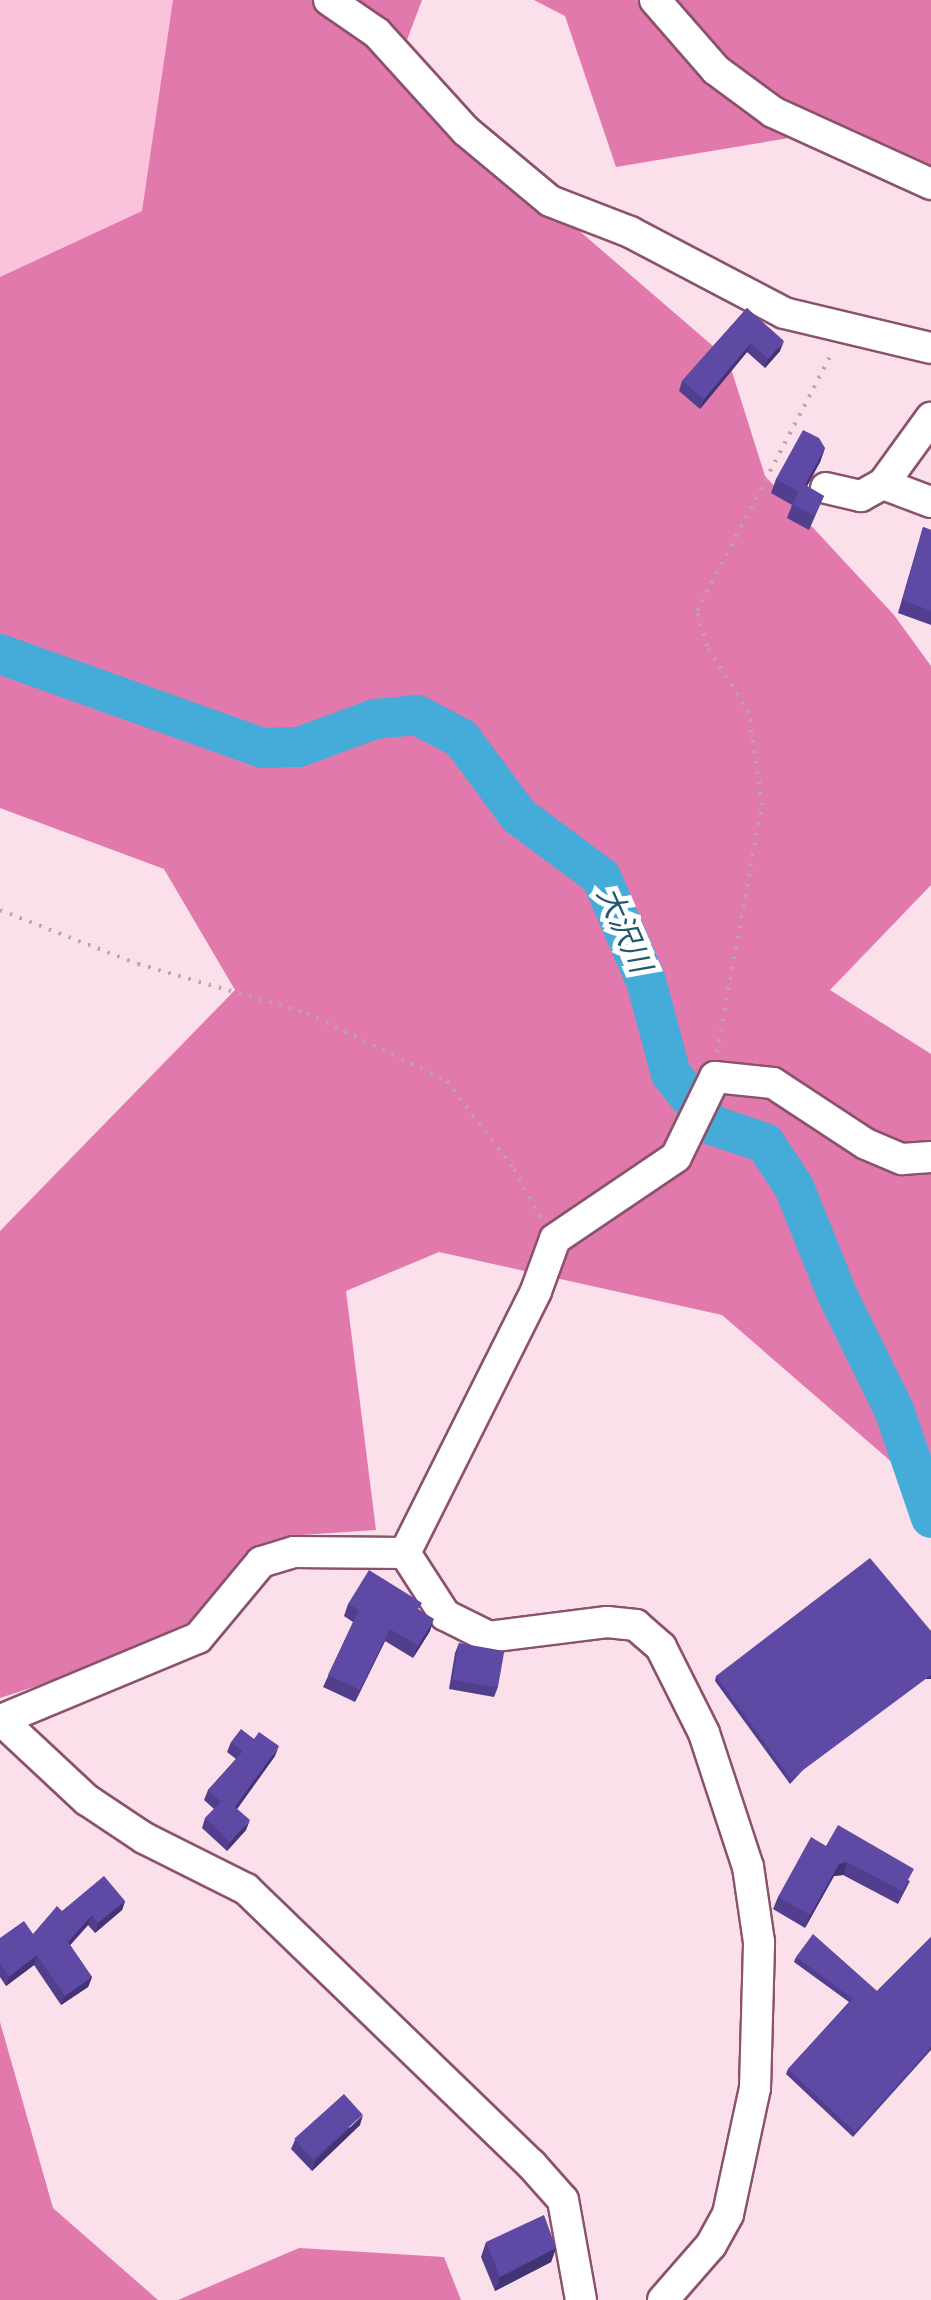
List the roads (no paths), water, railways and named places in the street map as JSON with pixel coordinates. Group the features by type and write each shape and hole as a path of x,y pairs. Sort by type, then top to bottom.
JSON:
{"street":[{"path":"329,0 377,33 466,131 550,202 630,232 784,313 843,331 931,348"},
{"path":"654,0 716,70 773,112 931,184"},
{"path":"826,488 860,496 883,484 931,418"},
{"path":"883,484 931,502"},
{"path":"404,1553 536,1291 555,1239 676,1157 715,1077 774,1083 866,1144 902,1159 931,1157"},
{"path":"404,1553 294,1552 261,1562 198,1638 1,1719 86,1800 144,1838 246,1889 530,2164 562,2200 581,2300"},
{"path":"404,1553 445,1616 489,1637 606,1622 636,1625 660,1647 704,1733 751,1886 759,1942 755,2088 728,2214 712,2245 663,2300"}],"waterway":[{"name":"大沢川","path":"0,654 263,748 299,747 375,719 417,715 461,738 519,816 601,877 646,981 671,1074 712,1125 765,1143 794,1187 837,1294 894,1410 931,1518"}]}
